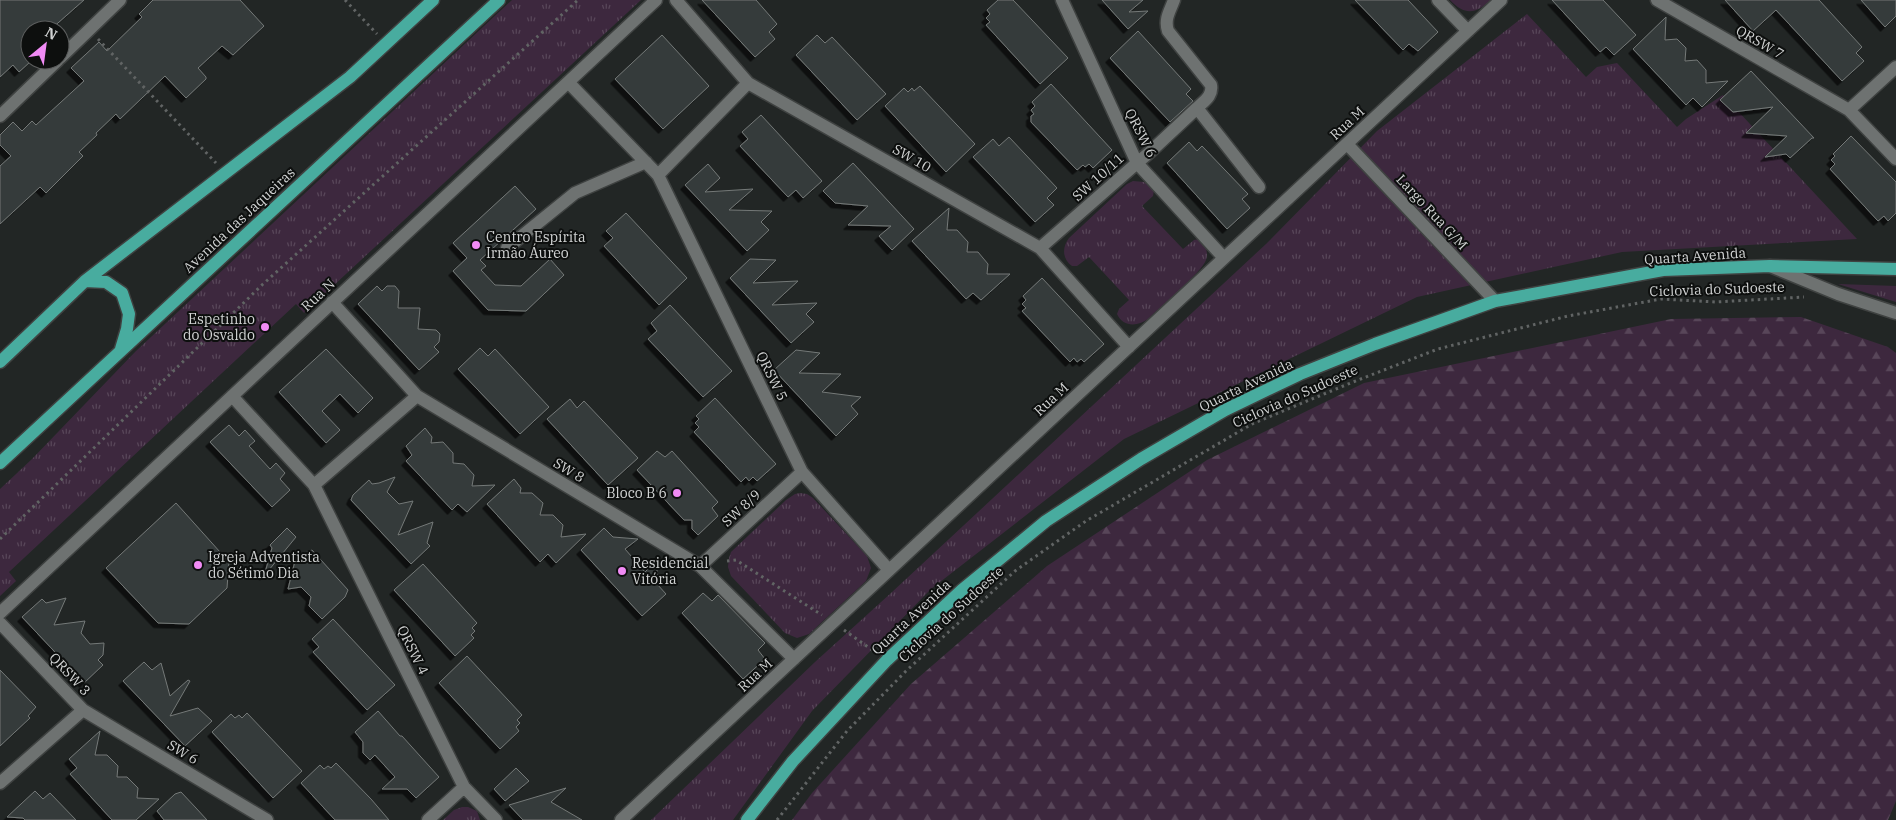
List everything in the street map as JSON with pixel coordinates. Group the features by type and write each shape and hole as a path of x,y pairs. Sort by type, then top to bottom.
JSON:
{"main road":[{"path":"0,362 85,281 350,77 433,0"},
{"name":"Avenida das Jaqueiras","path":"0,463 499,0"},
{"name":"Quarta Avenida","path":"747,820 793,761 887,660 962,590 1046,520 1225,410 1300,374 1375,344 1495,301 1662,270 1770,266 1896,269"},
{"path":"85,281 106,282 122,293 129,314 120,351"}],"street":[{"path":"70,48 120,0"},
{"name":"Rua N","path":"0,613 656,0"},
{"name":"SW 10","path":"676,0 748,82 1040,248 1128,347"},
{"name":"QRSW 6","path":"1062,0 1137,163 1224,258"},
{"name":"SW 10/11","path":"1040,248 1150,152 1208,98 1212,91 1211,85 1168,31 1166,25 1167,17 1174,0"},
{"path":"1438,0 1468,31"},
{"name":"Rua M","path":"621,820 1500,0"},
{"name":"QRSW 7","path":"1657,0 1849,110 1896,160"},
{"path":"1849,110 1896,67"},
{"path":"0,116 48,70"},
{"name":"QRSW 5","path":"568,82 658,175 802,472 889,570"},
{"path":"658,175 748,82"},
{"path":"1197,108 1260,187"},
{"name":"Largo Rua G/M","path":"1347,144 1495,301"},
{"path":"507,248 575,193 646,162"},
{"path":"1770,266 1838,294 1896,313"},
{"name":"SW 8","path":"332,302 417,396 700,566 794,659"},
{"name":"QRSW 4","path":"232,396 314,485 464,787 496,820"},
{"path":"314,485 417,396"},
{"name":"SW 8/9","path":"700,566 802,472"},
{"name":"QRSW 3","path":"0,623 83,710 0,783"},
{"name":"SW 6","path":"83,710 267,820"},
{"path":"428,820 464,787"}],"path":[{"path":"345,0 386,44"},
{"path":"0,538 262,285 578,0"},
{"path":"89,30 226,173"},
{"name":"Ciclovia do Sudoeste","path":"777,820 847,731 906,671 1015,571 1086,522 1252,424 1438,350 1568,316 1661,299 1716,302 1810,296"},
{"path":"700,566 736,560 906,671"}],"green space":[{"path":"512,0 641,0 304,313 296,304 9,572 16,581 0,596 0,489 32,459 136,351"},
{"path":"1450,0 1491,0 1480,8 1466,11"},
{"path":"1527,14 1586,77 1597,67 1617,63 1677,127 1723,95 1857,239 1622,252 1417,297 1124,439 931,589 812,711 733,820 651,820 815,662 1266,244 1377,131"},
{"path":"1133,181 1144,182 1154,190 1153,196 1142,206 1183,249 1194,240 1199,239 1205,246 1207,254 1203,266 1180,290 1144,322 1131,324 1123,321 1117,314 1119,309 1129,300 1089,257 1077,266 1072,266 1066,260 1064,249 1069,238 1127,184"},
{"path":"1838,284 1896,286 1896,302"},
{"path":"1801,317 1888,347 1896,353 1896,801 1888,820 792,820 812,793 911,684 1047,566 1207,460 1364,383 1671,319"},
{"path":"800,493 807,494 813,498 867,556 871,568 866,581 809,634 797,638 785,633 731,576 728,567 731,552 786,500"},
{"path":"468,807 477,811 480,820 443,820 454,810"}],"building":[{"path":"0,0 84,0 61,20 20,20 21,70 19,72 13,65 0,77"},
{"path":"153,0 240,0 264,26 233,55 222,46 198,68 206,79 186,98 165,76 120,119 116,114 96,133 97,135 79,152 83,156 46,193 40,187 0,224 0,166 11,156 0,145 0,135 13,122 22,131 32,121 36,125 84,81 71,68 99,42 107,51 142,17 139,14"},
{"path":"702,0 756,0 777,24 769,32 775,39 755,57"},
{"path":"998,0 1013,0 1068,58 1040,84 986,25 990,22 986,18 990,14 987,10"},
{"path":"1102,0 1143,0 1129,12 1148,11 1128,29"},
{"path":"1355,0 1408,0 1438,32 1418,51 1409,44 1403,50"},
{"path":"1552,0 1603,0 1636,35 1614,55 1606,47 1600,52"},
{"path":"1725,0 1819,0 1862,47 1856,53 1864,61 1842,81 1776,10 1753,31"},
{"path":"1861,0 1896,0 1896,16 1885,27"},
{"path":"1666,17 1665,40 1677,39 1686,48 1685,61 1697,60 1706,70 1706,83 1728,81 1702,107 1693,98 1686,105 1633,49"},
{"path":"1138,31 1191,89 1186,94 1193,101 1170,122 1110,58"},
{"path":"662,35 709,86 663,129 615,79"},
{"path":"817,35 825,43 832,37 886,94 857,120 796,55"},
{"path":"1751,71 1814,138 1790,158 1786,154 1765,157 1787,136 1746,133 1773,107 1733,112 1720,100"},
{"path":"1051,84 1112,150 1093,168 1089,164 1085,167 1083,165 1077,170 1031,122 1031,116 1034,114 1031,110 1035,106 1032,102"},
{"path":"920,86 975,144 946,172 885,106 904,88 908,92 912,88 914,91"},
{"path":"761,115 822,181 803,198 796,190 788,197 740,146 748,139 742,132"},
{"path":"1851,136 1896,182 1896,213 1888,221 1884,216 1878,221 1830,169 1835,164 1831,160 1835,156 1833,154"},
{"path":"1009,137 1057,188 1047,198 1054,205 1035,222 973,157 993,139 999,146"},
{"path":"1189,142 1197,151 1202,146 1248,194 1242,199 1250,208 1227,229 1167,163"},
{"path":"853,163 914,229 892,250 879,236 891,226 848,225 868,206 835,203 823,191"},
{"path":"708,164 720,178 705,192 753,189 729,210 772,211 761,222 769,230 747,251 685,185"},
{"name":"Centro Espírita Irmão Áureo","path":"515,186 536,209 480,260 486,266 481,270 495,285 521,286 550,259 564,275 526,311 488,310 453,271 467,258 453,243"},
{"path":"949,208 947,230 957,230 968,242 967,252 978,252 988,264 987,274 1010,274 981,300 973,293 966,299 912,241"},
{"path":"626,213 687,278 659,305 604,246 613,238 606,231"},
{"path":"750,259 776,260 753,283 798,281 772,305 817,303 806,314 814,322 791,343 730,278"},
{"path":"1042,278 1104,344 1084,362 1081,359 1077,362 1074,358 1070,362 1022,311 1026,308 1022,304 1026,300 1023,296"},
{"path":"377,286 382,291 387,286 395,286 399,291 398,308 420,308 418,329 436,330 440,334 439,342 434,347 439,352 419,370 358,304"},
{"path":"670,305 732,371 703,397 648,339 657,331 651,323"},
{"path":"480,348 488,356 495,349 549,407 520,434 458,369"},
{"path":"326,349 373,398 358,413 340,394 322,411 340,430 326,443 279,392"},
{"path":"796,350 820,353 799,373 841,374 822,392 861,397 851,406 858,414 836,436 774,370"},
{"path":"715,398 776,464 757,481 753,477 749,481 746,477 741,482 694,432 699,427 695,423 699,419 696,416"},
{"path":"570,399 577,408 584,401 638,458 608,485 547,419"},
{"path":"229,425 239,436 245,430 255,441 249,446 270,469 276,463 285,473 280,479 290,490 272,507 210,442"},
{"path":"425,428 432,437 431,443 443,442 453,453 453,463 464,464 474,475 472,486 495,485 467,512 458,504 452,510 406,461 412,455 406,446"},
{"name":"Bloco B 6","path":"657,451 665,457 672,451 718,502 712,508 718,516 698,535 692,529 692,520 684,520 637,470"},
{"path":"395,477 387,492 399,504 413,501 398,535 433,522 427,543 430,546 411,564 351,500 353,495 369,480 372,484"},
{"path":"514,479 521,488 520,493 532,493 543,503 540,515 553,515 563,525 561,537 586,534 556,563 548,554 540,562 487,504"},
{"name":"Igreja Adventista do Sétimo Dia","path":"176,503 229,562 227,588 189,624 158,623 106,568"},
{"path":"287,528 296,537 264,576 272,548 270,545"},
{"name":"Residencial Vitória","path":"604,528 613,537 638,539 625,549 645,572 657,560 657,584 666,594 642,616 581,550"},
{"path":"312,550 348,590 345,597 322,619 309,606 311,597 301,587 288,589 296,557"},
{"path":"423,564 477,623 472,628 475,631 471,635 474,638 455,656 394,590"},
{"path":"703,593 712,601 718,595 765,643 758,650 765,659 743,679 682,613"},
{"path":"66,598 54,625 85,621 81,633 90,644 104,643 103,655 98,660 103,665 84,683 22,617 42,599 46,603"},
{"path":"333,619 395,685 367,710 313,652 319,647 312,639"},
{"path":"467,656 522,715 517,720 520,723 516,727 519,731 500,749 439,683"},
{"path":"144,662 152,670 161,663 170,696 188,680 190,681 170,716 198,708 212,721 185,746 123,681"},
{"path":"0,670 36,707 28,716 30,718 0,746"},
{"path":"378,711 439,777 416,798 407,789 382,789 395,777 375,755 370,760 363,753 363,742 355,732"},
{"path":"247,713 302,771 273,798 212,732 231,714 235,718 239,715 242,718"},
{"path":"100,731 95,755 107,755 118,766 117,777 127,777 138,788 137,798 159,799 136,820 112,820 70,774 77,768 69,759"},
{"path":"336,763 389,820 335,820 301,783 320,765 324,769 328,766 331,768"},
{"path":"516,768 529,781 505,801 494,789"},
{"path":"566,788 551,802 582,820 523,820 509,805"},
{"path":"35,791 43,799 50,793 76,820 25,820 23,818 7,817"},
{"path":"181,792 207,820 164,820 157,811 175,794"}],"place":[{"name":"Centro Espírita Irmão Áureo","path":"476,245"},
{"name":"Espetinho do Osvaldo","path":"265,327"},
{"name":"Bloco B 6","path":"677,493"},
{"name":"Igreja Adventista do Sétimo Dia","path":"198,565"},
{"name":"Residencial Vitória","path":"622,571"}]}
